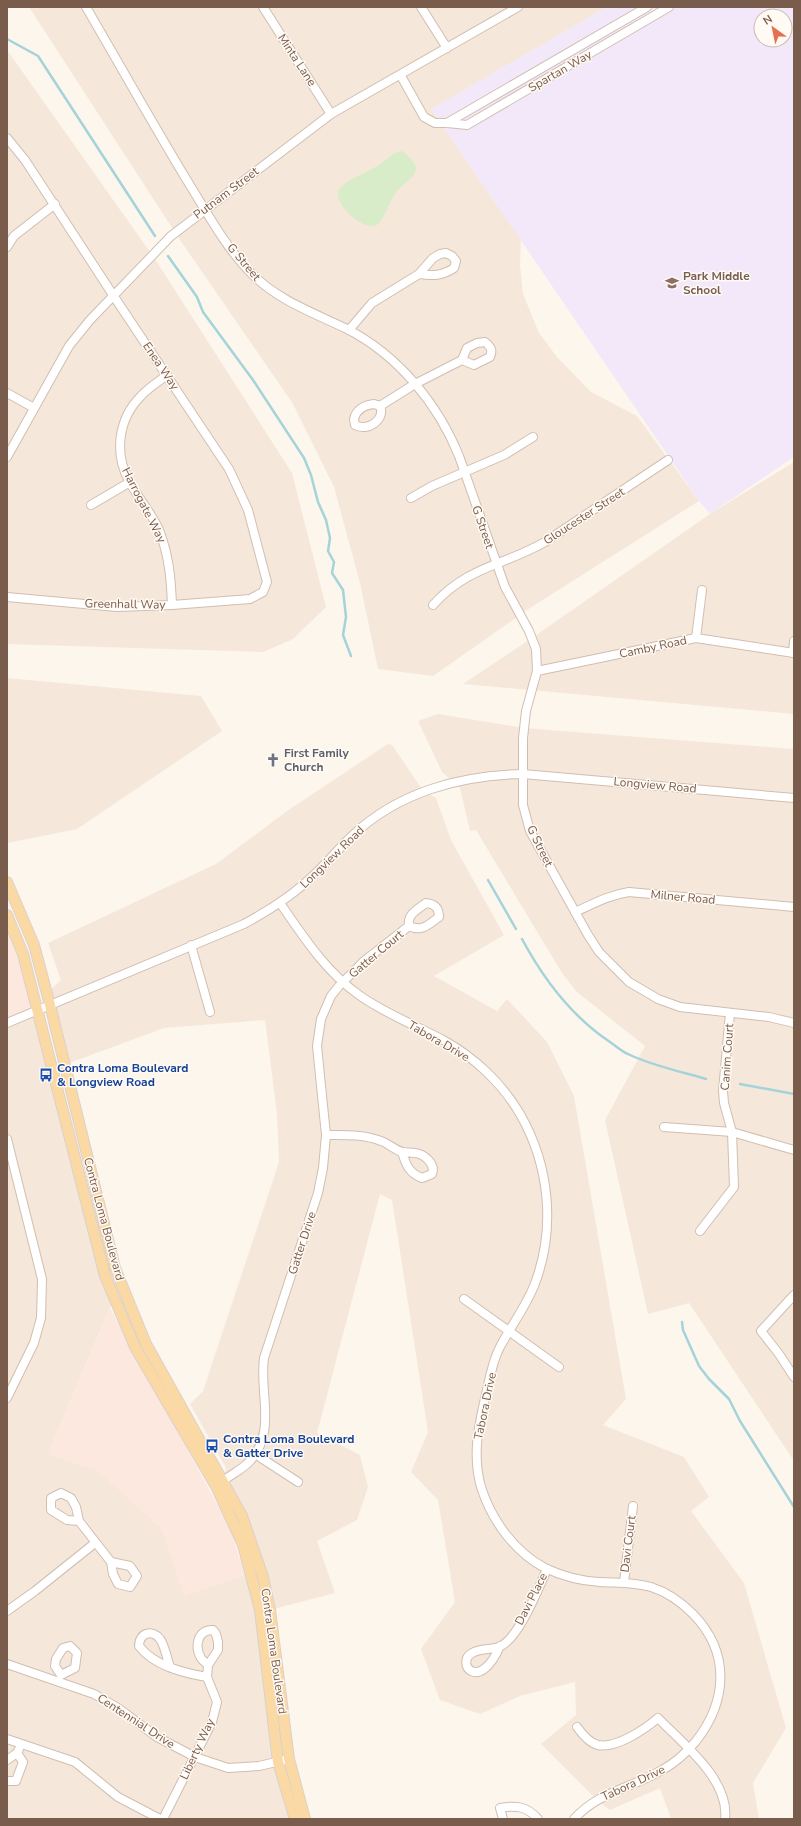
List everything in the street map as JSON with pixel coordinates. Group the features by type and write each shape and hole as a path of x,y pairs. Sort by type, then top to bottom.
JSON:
{"main road":[{"name":"Contra Loma Boulevard","path":"7,882 34,945 115,1268 146,1344 220,1484 243,1545 260,1610 278,1762 295,1819"},
{"name":"Contra Loma Boulevard","path":"7,915 22,954 105,1276 135,1347 220,1484 242,1516 263,1577 270,1610 289,1759 305,1819"}],"street":[{"name":"G Street","path":"86,7 205,209 235,254 259,280 285,299 349,330 388,358 415,384 445,426 455,445 510,599 532,638 537,656 537,671 525,715 523,774 524,805 530,831 599,952 628,982 658,999 680,1007 769,1017 794,1023"},
{"name":"Minta Lane","path":"263,7 331,114"},
{"path":"421,7 447,48"},
{"name":"Putnam Street","path":"7,457 69,346 90,320 165,241 331,114 401,76 518,7"},
{"name":"Spartan Way","path":"447,122 647,7"},
{"name":"Spartan Way","path":"401,76 424,117 435,123 447,122 467,125 669,7"},
{"name":"Enea Way","path":"7,138 25,160 55,204 113,295 229,469 248,510 267,582 266,587 259,595 244,600"},
{"path":"7,247 14,236 55,204"},
{"path":"349,330 372,303 419,274"},
{"path":"380,406 415,384 462,360"},
{"name":"Harrogate Way","path":"167,375 141,395 130,409 124,420 120,438 120,454 130,482 154,519 165,546 169,564 172,605"},
{"path":"7,394 34,408"},
{"path":"411,498 432,486 504,455 533,437"},
{"name":"Gloucester Street","path":"433,605 455,584 496,563 518,555 545,542 668,460"},
{"path":"91,505 130,482"},
{"path":"696,638 702,590"},
{"name":"Greenhall Way","path":"7,597 117,607 244,600"},
{"name":"Camby Road","path":"537,671 696,638 793,653"},
{"path":"793,653 794,641"},
{"name":"Longview Road","path":"7,1023 190,945 244,924 280,903 317,873 357,831 377,816 405,799 440,785 466,778 494,774 523,774 794,798"},
{"name":"Milner Road","path":"575,912 599,900 616,894 629,892 794,907"},
{"name":"Tabora Drive","path":"280,903 312,949 342,982 368,1001 443,1040 470,1057 503,1090 516,1108 533,1142 543,1176 547,1205 547,1233 542,1259 535,1283 495,1358 479,1424 476,1455 479,1477 489,1507 504,1533 521,1550 547,1568 564,1576 583,1580 624,1582 651,1587 674,1599 689,1610 702,1624 716,1648 719,1658 721,1680 717,1703 707,1725 688,1749 665,1769 597,1800 574,1819"},
{"name":"Gatter Court","path":"342,982 363,962 410,926"},
{"path":"190,945 210,1012"},
{"name":"Gatter Drive","path":"220,1484 239,1471 255,1454 263,1439 266,1423 262,1381 264,1358 318,1193 323,1168 326,1135 317,1054 317,1038 321,1019 327,1004 335,990 342,982"},
{"name":"Canim Court","path":"700,1231 734,1187 732,1132 724,1103 723,1091 730,1013"},
{"path":"664,1127 732,1132 794,1150"},
{"path":"326,1135 356,1135 372,1138 391,1145 402,1152"},
{"path":"7,1139 42,1279 41,1318 34,1343 7,1398"},
{"path":"794,1295 761,1330 794,1377"},
{"path":"464,1299 559,1367"},
{"path":"255,1454 298,1482"},
{"name":"Davi Court","path":"624,1582 633,1506"},
{"path":"79,1521 111,1562"},
{"path":"7,1611 35,1591 95,1543"},
{"name":"Davi Place","path":"500,1646 510,1639 531,1606 547,1568"},
{"name":"Centennial Drive","path":"7,1664 59,1679 94,1694 118,1708 157,1737 195,1757 228,1768 259,1766 289,1759"},
{"path":"170,1667 185,1673 207,1676 208,1665"},
{"name":"Liberty Way","path":"161,1819 195,1757 212,1722 217,1702 207,1676"},
{"path":"577,1727 591,1742 600,1745 627,1738 645,1729 658,1718 709,1769 727,1808 725,1819"},
{"path":"7,1738 21,1745 75,1762 118,1797 161,1819"},
{"path":"7,1760 17,1753 21,1745"},
{"path":"7,1781 16,1781 21,1770 23,1762 17,1753"},
{"path":"503,1819 500,1808 514,1805 527,1810 538,1819"}],"shaded area":[{"path":"29,7 607,7 432,109 521,234 520,266 523,294 539,333 557,357 591,392 637,416 699,501 530,608 433,676 378,669 360,583 334,487 293,404 178,237"},
{"name":"Park Middle School","path":"607,7 794,7 794,457 710,514 699,501 431,109"},
{"path":"7,50 155,259 292,473 326,607 293,639 263,652 7,644"},
{"path":"794,462 794,714 463,684 532,638 710,514"},
{"path":"7,678 201,696 222,731 77,829 7,843"},
{"path":"438,714 524,728 794,749 794,1461 689,1303 648,1314 605,1120 645,1046 577,992 562,973 476,830 470,831 460,788 442,772 418,721"},
{"path":"388,744 392,745 422,789 436,798 451,840 504,935 434,976 497,1011 507,999 547,1042 574,1096 626,1399 603,1425 684,1457 709,1497 691,1511 744,1583 786,1728 753,1783 759,1819 671,1819 660,1788 610,1810 597,1800 541,1744 576,1715 575,1682 520,1696 480,1714 440,1700 421,1649 455,1602 438,1500 411,1472 428,1432 392,1200 380,1194 317,1433 360,1455 368,1487 357,1520 317,1541 335,1593 270,1610 263,1577 223,1481 226,1468 190,1404 203,1391 279,1162 277,1114 265,1020 164,1028 64,1065 47,993 61,980 48,943 216,864 287,811"},
{"path":"7,915 36,1011 7,1023"},
{"path":"36,1011 114,1298 48,1454 98,1470 162,1529 184,1595 250,1573 278,1762 295,1819 7,1819 7,1023"},
{"path":"110,1308 229,1526 245,1575 184,1596 162,1529 99,1471 48,1454"}],"green space":[{"path":"402,151 414,163 416,171 397,191 380,223 372,226 359,222 342,205 338,194 340,189 349,181 379,165 393,154"}],"waterway":[{"path":"7,39 38,56 155,236"},
{"path":"168,256 197,297 203,312 253,380 304,458 311,475 318,502 326,520 330,538 328,551 334,562 332,573 343,590 346,617 343,635 351,656"},
{"path":"488,880 516,929"},
{"path":"522,939 549,983 571,1009 596,1032 623,1051 637,1058 706,1079"},
{"path":"740,1084 794,1094"},
{"path":"682,1322 683,1330 699,1366 709,1379 729,1399 740,1421 794,1507"}],"place":[{"name":"Park Middle School","path":"672,283"},
{"name":"First Family Church","path":"273,760"},
{"name":"Contra Loma Boulevard & Longview Road","path":"46,1075"},
{"name":"Contra Loma Boulevard & Gatter Drive","path":"212,1446"}]}
